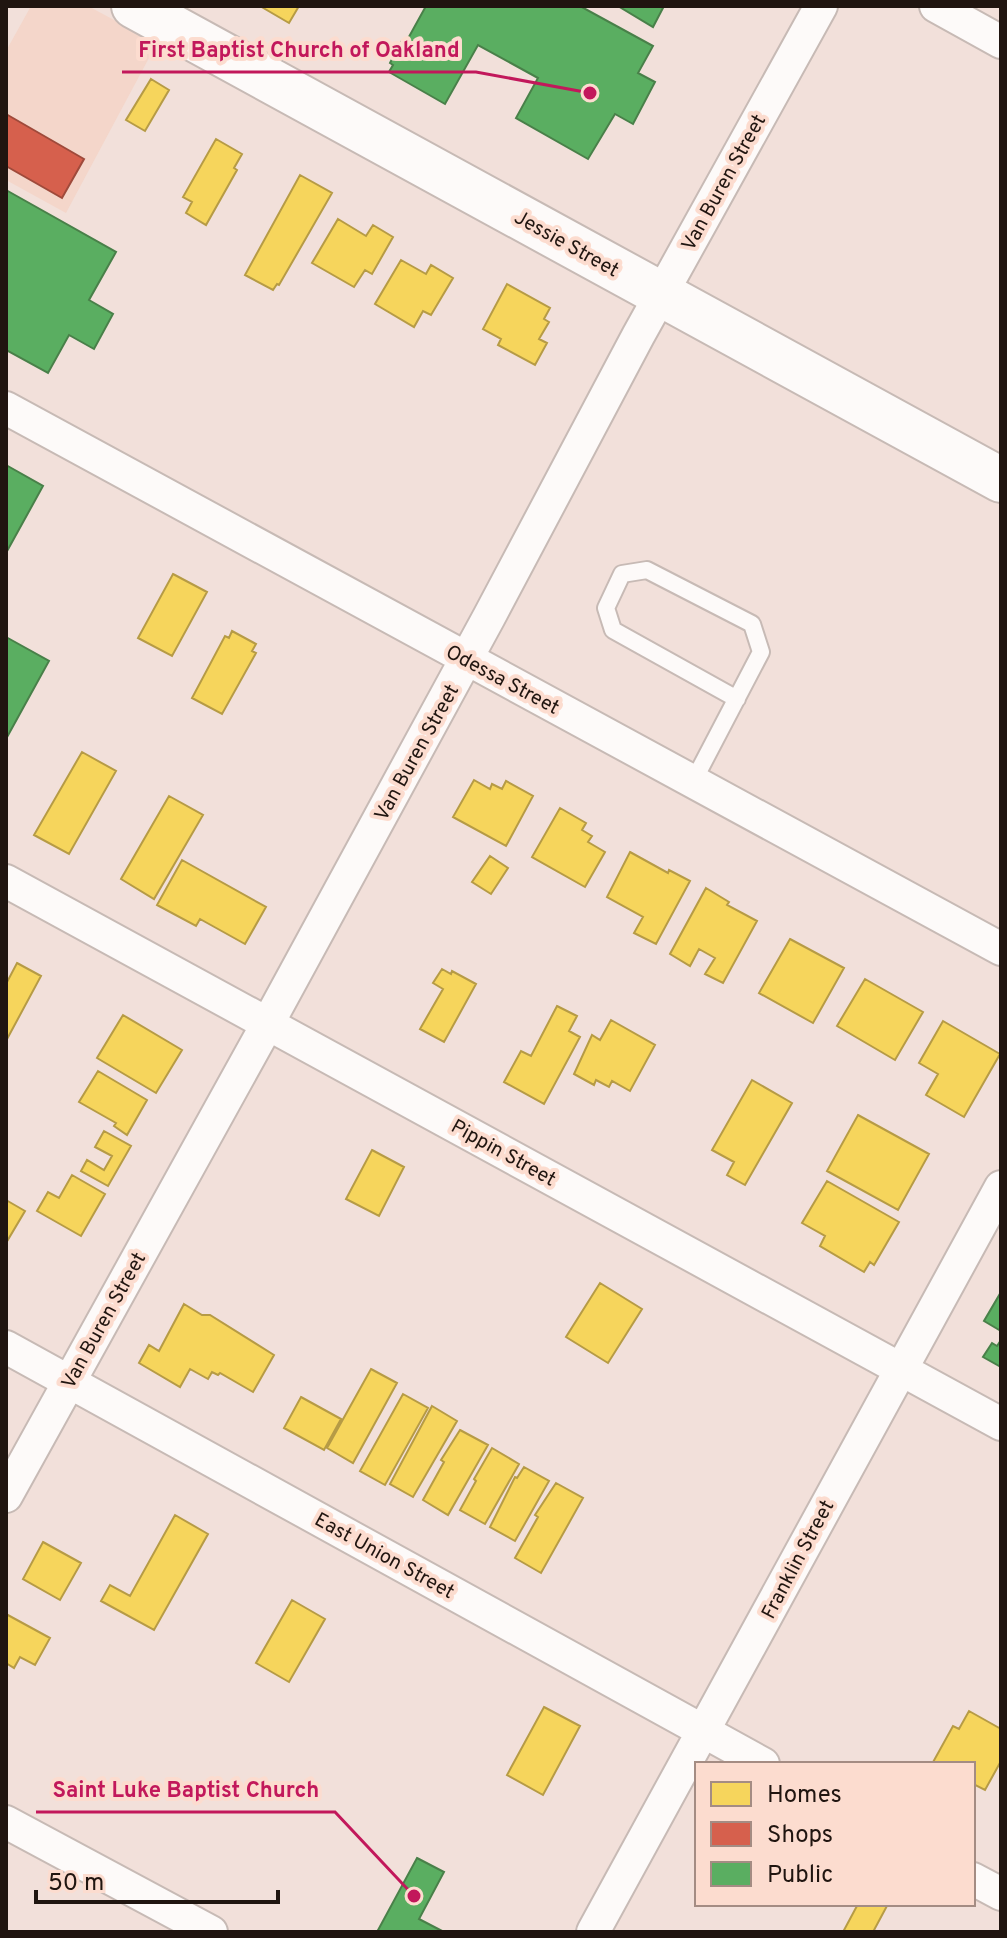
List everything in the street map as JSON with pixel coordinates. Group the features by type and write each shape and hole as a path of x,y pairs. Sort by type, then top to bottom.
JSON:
{"street":[{"name":"Jessie Street","path":"134,6 1001,480"},
{"name":"Van Buren Street","path":"6,1496 268,1023 661,294 821,6"},
{"path":"936,6 1001,42"},
{"name":"Odessa Street","path":"6,408 1001,949"},
{"name":"Pippin Street","path":"6,881 1001,1424"},
{"name":"Franklin Street","path":"593,1932 1001,1187"},
{"name":"East Union Street","path":"6,1347 759,1762"},
{"path":"6,1822 211,1932"},
{"path":"975,1880 1001,1894"}],"lane":[{"path":"693,782 737,699 761,652 752,624 647,570 622,574 606,608 613,630 737,699"}],"shaded area":[{"path":"31,6 88,6 157,43 66,213 6,180 6,51"}],"building: Homes":[{"path":"260,6 299,6 289,23"},
{"path":"151,79 169,90 145,131 126,120"},
{"path":"216,139 242,154 234,168 237,170 206,225 186,213 192,202 183,197"},
{"path":"300,175 332,193 279,285 273,290 245,275"},
{"path":"338,219 366,236 373,225 393,237 372,274 365,270 354,287 312,263"},
{"path":"401,260 426,274 431,265 453,278 431,315 423,311 414,327 375,304"},
{"path":"507,284 550,308 544,319 549,322 539,339 547,343 535,365 498,345 501,339 483,329"},
{"path":"173,574 207,592 172,656 138,638"},
{"path":"232,631 256,644 252,651 256,653 222,714 192,698 225,636 229,638"},
{"path":"82,752 116,771 69,854 34,835"},
{"path":"474,780 490,789 492,784 502,789 506,781 533,796 506,846 453,817"},
{"path":"169,796 203,815 154,899 121,879"},
{"path":"560,808 586,823 582,830 592,836 588,842 605,852 585,887 532,857"},
{"path":"630,852 690,881 656,944 634,933 643,917 607,897"},
{"path":"490,856 508,868 491,894 472,882"},
{"path":"182,860 266,907 245,944 200,919 196,926 157,905"},
{"path":"706,888 729,902 727,905 757,921 723,983 705,974 715,958 699,949 690,966 670,954"},
{"path":"790,939 844,968 813,1023 759,993"},
{"path":"17,963 41,976 6,1041 6,984"},
{"path":"442,969 476,984 444,1042 420,1029 443,989 433,983"},
{"path":"865,979 923,1012 895,1060 837,1026"},
{"path":"557,1006 577,1016 569,1031 580,1037 544,1104 504,1082 521,1051 531,1056"},
{"path":"123,1015 182,1050 156,1093 97,1058"},
{"path":"611,1020 655,1045 630,1091 612,1081 609,1087 596,1080 594,1085 574,1074 592,1035 600,1040"},
{"path":"943,1021 1000,1054 964,1117 926,1095 938,1074 919,1063"},
{"path":"98,1071 147,1100 127,1135 114,1126 116,1123 79,1102"},
{"path":"752,1080 792,1103 745,1185 727,1175 734,1162 712,1150"},
{"path":"858,1115 929,1154 898,1210 827,1171"},
{"path":"104,1131 131,1146 108,1186 81,1171 87,1160 104,1170 112,1156 95,1147"},
{"path":"372,1150 404,1167 379,1216 346,1199"},
{"path":"72,1175 105,1194 81,1236 37,1211 48,1192 59,1198"},
{"path":"827,1181 899,1222 874,1265 870,1262 864,1272 820,1246 825,1236 802,1223"},
{"path":"6,1200 25,1211 6,1243"},
{"path":"600,1283 642,1309 608,1363 566,1337"},
{"path":"184,1304 202,1315 210,1315 274,1355 253,1392 220,1373 212,1372 208,1379 190,1369 180,1387 139,1363 149,1345 159,1351"},
{"path":"371,1369 397,1383 353,1463 327,1448"},
{"path":"403,1394 428,1408 385,1485 360,1471"},
{"path":"301,1397 341,1419 324,1450 284,1428"},
{"path":"432,1406 457,1421 413,1497 390,1484"},
{"path":"460,1430 488,1445 448,1515 423,1500 444,1462 441,1460"},
{"path":"492,1448 519,1464 485,1524 460,1510"},
{"path":"524,1467 549,1481 515,1541 490,1527 515,1477"},
{"path":"556,1483 583,1498 541,1573 515,1558 538,1517 535,1515"},
{"path":"175,1515 208,1534 154,1630 101,1601 110,1585 130,1596"},
{"path":"43,1542 81,1563 60,1600 23,1579"},
{"path":"292,1600 325,1619 289,1682 256,1663"},
{"path":"6,1614 50,1638 35,1665 20,1657 14,1668 6,1663"},
{"path":"544,1707 580,1726 543,1795 507,1775"},
{"path":"969,1711 1001,1729 1001,1761 985,1790 975,1785 975,1762 933,1762 953,1726 959,1729"},
{"path":"857,1906 887,1906 873,1932 843,1932"}],"building: Shops":[{"path":"6,114 84,159 62,198 6,166"}],"building: Public":[{"path":"426,6 580,6 653,46 638,73 655,82 633,124 615,114 588,159 516,118 538,78 478,45 445,104 389,72 393,65 390,63 401,42 405,44"},
{"path":"618,6 664,6 653,27"},
{"path":"6,190 116,252 89,300 113,314 94,349 69,335 48,373 6,350"},
{"path":"6,465 43,486 6,553"},
{"path":"6,637 49,661 6,739"},
{"path":"1001,1292 1001,1331 984,1321"},
{"path":"1001,1340 1001,1367 983,1357 992,1343 997,1346"},
{"path":"417,1858 444,1872 419,1919 444,1932 377,1932"}],"place":[{"name":"First Baptist Church of Oakland","path":"590,93"},
{"name":"Saint Luke Baptist Church","path":"414,1896"}]}
